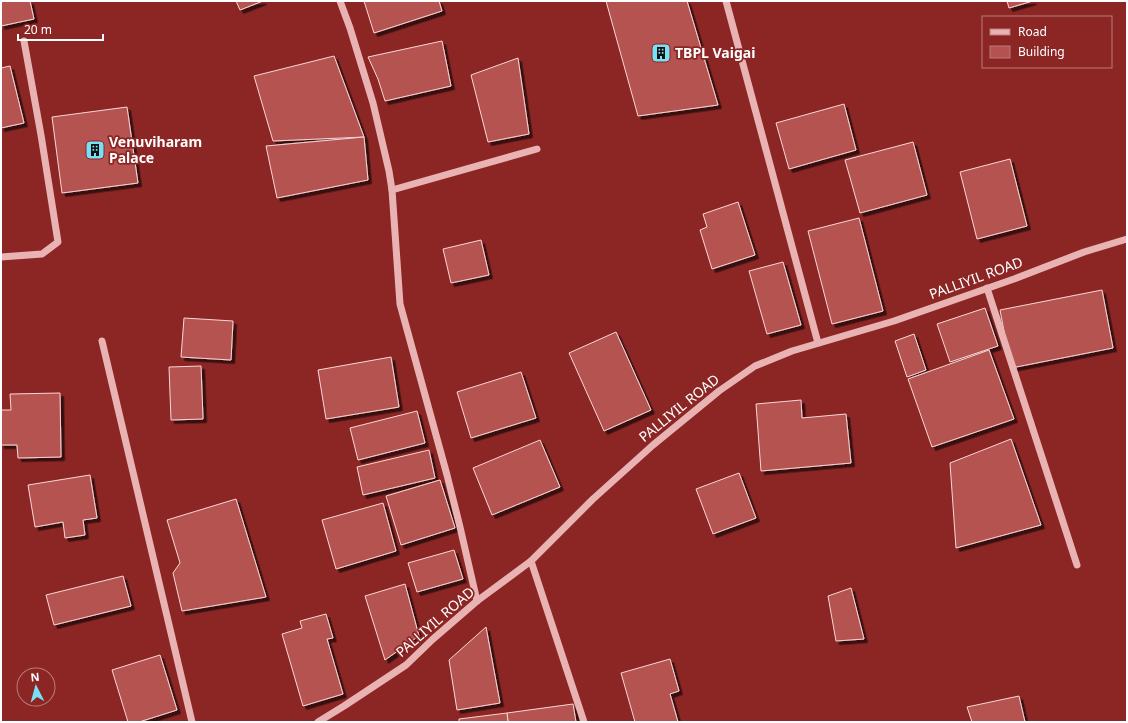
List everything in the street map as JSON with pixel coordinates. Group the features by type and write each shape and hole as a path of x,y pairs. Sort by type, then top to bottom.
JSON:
{"street":[{"path":"340,1 350,28 373,103 392,190 400,304 453,497 477,602"},
{"path":"726,1 818,343"},
{"path":"1,258 42,254 58,242 24,42"},
{"path":"392,190 537,149"},
{"name":"PALLIYIL ROAD","path":"318,722 406,665 433,639 477,602 531,561 598,494 653,445 719,391 755,366 792,351 894,321 1084,252 1127,239"},
{"path":"987,288 1077,565"},
{"path":"102,341 192,722"},
{"path":"531,561 584,722"}],"building":[{"path":"1,1 30,1 34,19 1,26"},
{"path":"236,1 263,1 240,10"},
{"path":"364,1 439,1 442,11 374,33"},
{"name":"TBPL Vaigai","path":"606,1 687,1 718,105 638,116"},
{"path":"1007,1 1033,1 1009,8"},
{"path":"442,41 451,86 385,101 378,79 368,57"},
{"path":"334,56 364,137 273,141 254,76"},
{"path":"518,58 529,134 488,142 471,75"},
{"path":"10,66 24,123 1,128 1,68"},
{"path":"844,104 856,150 789,169 776,123"},
{"name":"Venuviharam Palace","path":"127,107 138,183 62,193 52,117"},
{"path":"364,137 368,180 277,198 266,146"},
{"path":"913,142 927,195 860,213 845,160"},
{"path":"1010,159 1027,226 977,239 960,172"},
{"path":"738,202 755,255 712,269 700,230 707,227 703,214"},
{"path":"859,218 883,311 832,324 808,231"},
{"path":"481,240 489,275 451,283 443,249"},
{"path":"783,262 801,325 767,334 749,271"},
{"path":"1102,290 1113,348 1011,368 1000,310"},
{"path":"985,308 998,346 950,362 937,324"},
{"path":"184,318 233,321 231,360 181,357"},
{"path":"616,332 651,410 604,431 569,353"},
{"path":"914,334 926,370 907,377 895,341"},
{"path":"989,350 1014,419 932,447 908,379"},
{"path":"391,357 399,407 326,419 318,370"},
{"path":"201,366 203,419 171,420 169,367"},
{"path":"521,372 536,418 471,438 457,392"},
{"path":"60,393 61,457 18,458 17,445 1,445 1,410 11,410 10,394"},
{"path":"801,400 802,418 846,414 851,463 761,471 756,404"},
{"path":"417,411 425,443 358,460 350,428"},
{"path":"1011,439 1041,525 956,548 950,463"},
{"path":"540,440 560,487 492,515 473,468"},
{"path":"429,450 435,478 363,495 357,467"},
{"path":"739,473 756,518 713,534 696,489"},
{"path":"90,475 97,518 83,520 85,535 65,538 63,522 35,527 28,485"},
{"path":"440,480 455,528 401,545 386,496"},
{"path":"236,499 266,597 182,611 173,573 180,563 167,520"},
{"path":"383,503 396,551 336,569 322,520"},
{"path":"454,550 463,579 417,592 408,563"},
{"path":"123,576 131,606 54,625 46,595"},
{"path":"405,584 419,636 385,660 365,596"},
{"path":"851,588 864,639 836,641 828,596"},
{"path":"326,614 333,638 327,639 343,694 303,706 282,634 302,628 300,621"},
{"path":"486,627 500,703 457,710 449,660"},
{"path":"160,655 177,710 139,722 128,722 112,670"},
{"path":"670,659 679,691 670,694 678,722 635,722 621,673"},
{"path":"1019,696 1025,722 972,722 967,707"},
{"path":"573,704 576,722 508,722 507,713"},
{"path":"507,713 508,722 459,722 459,719"}],"place":[{"name":"TBPL Vaigai","path":"661,53"},
{"name":"Venuviharam Palace","path":"95,150"}]}
